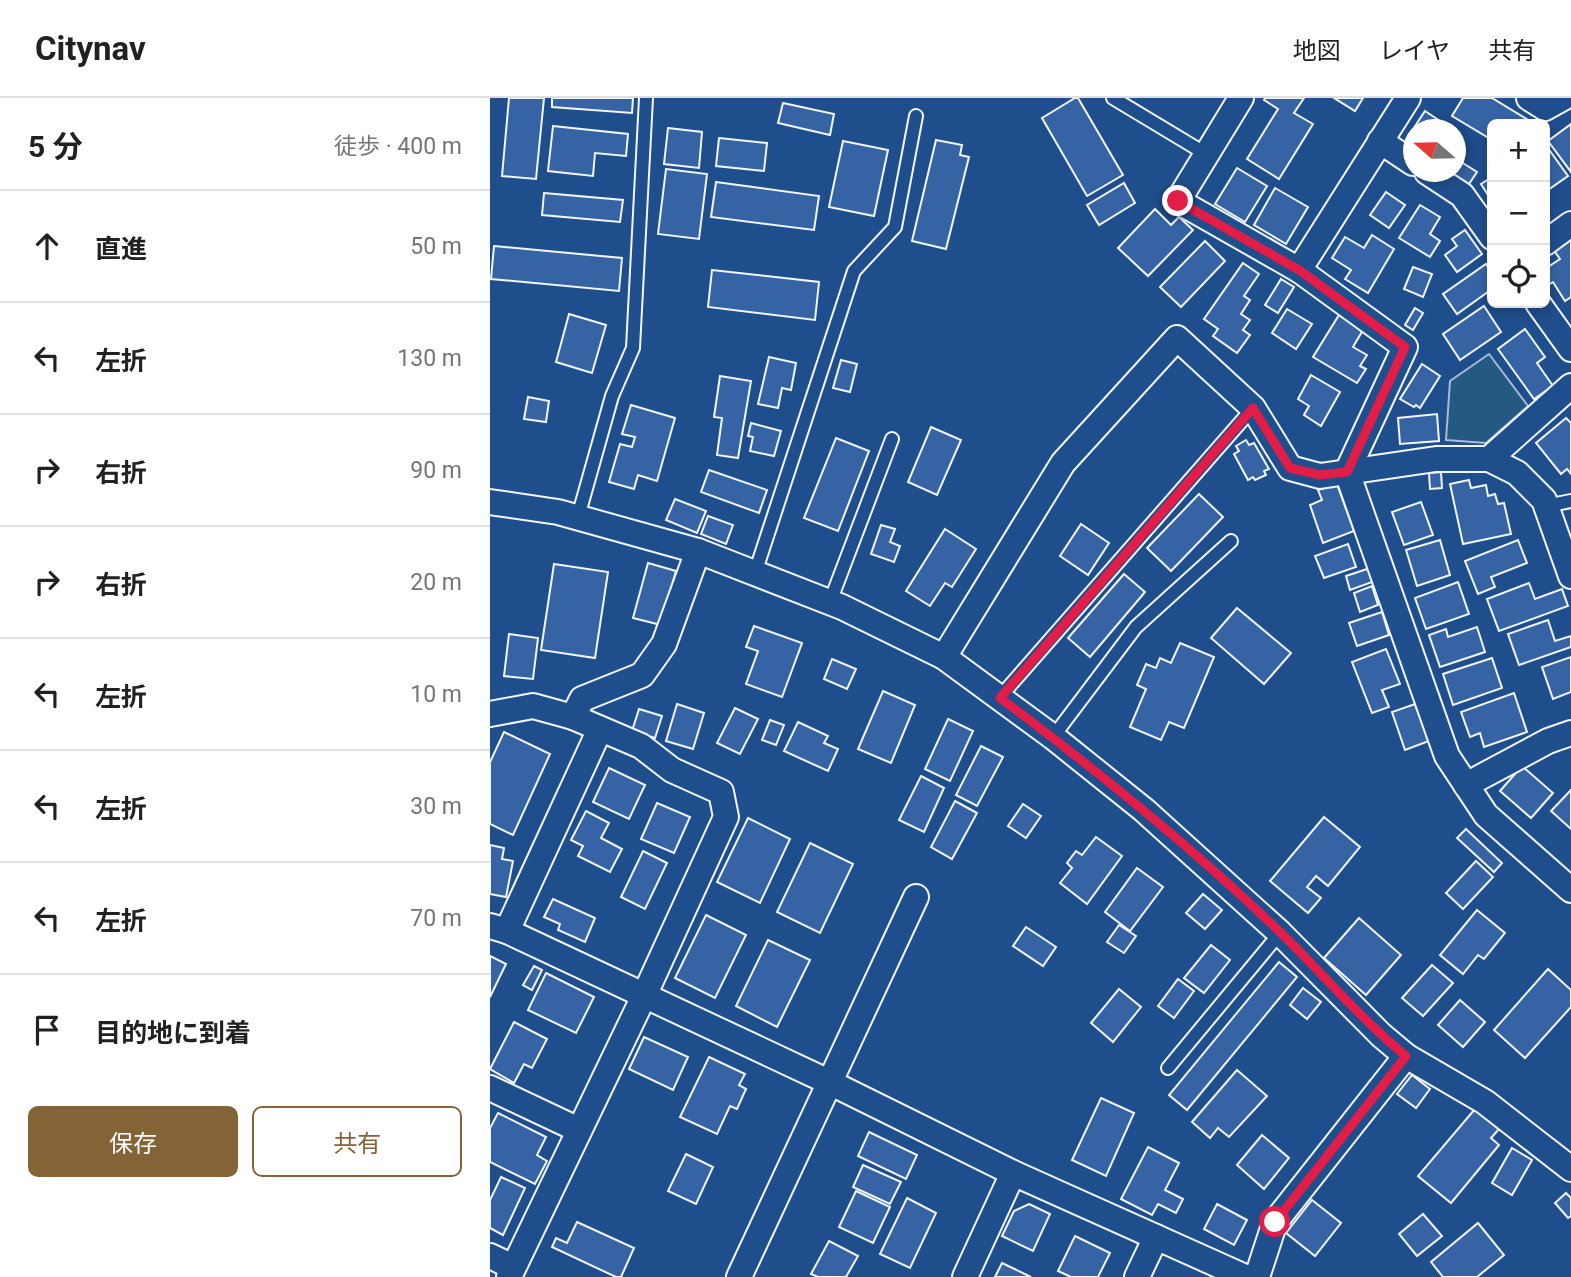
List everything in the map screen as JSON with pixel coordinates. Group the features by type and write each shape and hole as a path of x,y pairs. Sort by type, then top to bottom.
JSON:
{"street":[{"path":"1241,98 1178,201 1299,270 1405,347 1347,472 1447,756 1486,815 1571,890"},
{"path":"1299,270 1408,98"},
{"path":"1530,98 1545,108 1563,98"},
{"path":"1380,141 1403,156"},
{"path":"1442,182 1462,195 1487,230"},
{"path":"1550,239 1571,224"},
{"path":"1542,308 1571,349"},
{"path":"944,657 1063,463 1177,338 1253,408 1290,468 1320,475 1436,459 1489,459 1517,473 1544,500 1571,576"},
{"path":"1489,459 1571,386"},
{"path":"490,502 558,512 698,551 830,602 944,657 1053,737 1144,810 1280,933 1381,1035 1406,1056 1485,1102 1569,1164"},
{"path":"573,718 582,699 642,675 664,644 698,551"},
{"path":"490,714 533,706 573,718 640,746 672,770 721,792 726,817 644,996 511,1272 490,1256"},
{"path":"600,729 499,929 831,1083 1013,1173 1245,1277"},
{"path":"1466,785 1548,741 1571,733"},
{"path":"740,1277 916,897"},
{"path":"1257,1277 1275,1222 1406,1056"},
{"path":"490,1088 579,1130"},
{"path":"965,1277 1013,1173"},
{"path":"1137,1277 1156,1237"}],"lane":[{"path":"578,517 612,396 633,348 646,98"},
{"path":"1114,98 1206,154"},
{"path":"755,573 854,271 895,227 916,116"},
{"path":"1000,698 1253,408"},
{"path":"830,602 892,439"},
{"path":"1546,506 1571,501"},
{"path":"1053,737 1136,627 1231,541"},
{"path":"1168,1068 1280,933"}],"shaded area":[{"path":"1489,354 1528,406 1486,443 1446,440 1450,381"}],"building":[{"path":"509,98 544,98 536,179 502,176"},
{"path":"552,98 633,98 632,113 552,107"},
{"path":"1078,98 1123,175 1087,196 1042,118"},
{"path":"1304,98 1294,113 1313,124 1279,179 1247,159 1278,109 1264,100"},
{"path":"1334,98 1363,98 1355,111"},
{"path":"1463,98 1492,98 1527,119 1487,119 1487,137 1466,124 1466,119 1452,116"},
{"path":"783,103 834,114 830,135 778,123"},
{"path":"1425,111 1437,119 1420,119"},
{"path":"1571,124 1571,172 1550,144 1550,140"},
{"path":"553,126 628,134 626,156 595,153 593,176 548,171"},
{"path":"668,128 702,132 699,168 664,164"},
{"path":"719,138 767,143 764,171 716,166"},
{"path":"936,140 962,145 960,155 969,157 946,249 912,241"},
{"path":"843,141 888,150 874,216 829,207"},
{"path":"1550,151 1568,176 1550,189"},
{"path":"1466,165 1477,172 1467,187 1459,182 1466,182"},
{"path":"1237,168 1267,186 1245,222 1215,204"},
{"path":"666,169 707,174 699,239 658,234"},
{"path":"1487,180 1487,193 1481,184"},
{"path":"716,182 819,196 814,230 711,217"},
{"path":"1124,183 1135,203 1099,225 1087,205"},
{"path":"1275,188 1308,207 1286,244 1254,225"},
{"path":"1386,192 1405,205 1389,228 1370,215"},
{"path":"544,193 623,200 620,222 542,215"},
{"path":"1420,205 1440,217 1430,234 1440,241 1430,257 1399,238"},
{"path":"1155,209 1171,225 1179,217 1193,230 1148,276 1118,248"},
{"path":"1465,230 1482,254 1457,272 1445,255 1457,246 1452,239"},
{"path":"1372,235 1394,249 1368,293 1345,279 1351,270 1332,258 1345,237 1364,248"},
{"path":"1571,237 1571,297 1565,301 1553,282 1550,284 1550,266 1560,259 1553,249"},
{"path":"1205,241 1225,261 1181,307 1160,287"},
{"path":"494,246 622,258 619,291 491,279"},
{"path":"1243,263 1259,274 1244,296 1250,300 1241,314 1250,320 1243,330 1250,335 1237,353 1213,336 1218,329 1204,319"},
{"path":"1486,264 1487,293 1457,314 1443,294"},
{"path":"1413,267 1432,274 1423,297 1404,289"},
{"path":"712,270 819,282 815,320 708,307"},
{"path":"1281,279 1294,287 1278,313 1265,305"},
{"path":"1484,306 1501,332 1460,360 1443,334"},
{"path":"1415,308 1423,313 1413,330 1405,325"},
{"path":"1287,309 1312,324 1296,349 1272,333"},
{"path":"569,314 606,325 592,373 556,362"},
{"path":"1339,315 1363,330 1353,347 1367,355 1360,366 1366,369 1357,383 1313,357"},
{"path":"1525,329 1545,357 1537,363 1553,386 1534,399 1498,349"},
{"path":"769,357 796,363 791,390 782,388 778,408 758,404"},
{"path":"841,360 857,364 850,392 833,388"},
{"path":"1422,364 1440,376 1420,408 1400,399"},
{"path":"1311,375 1340,392 1321,426 1304,415 1309,406 1298,399"},
{"path":"720,376 751,381 738,458 717,455 722,418 714,417"},
{"path":"528,397 549,401 546,422 524,419"},
{"path":"631,405 675,418 657,481 638,475 634,489 609,482 620,444 632,447 635,437 622,434"},
{"path":"1437,414 1439,441 1400,444 1398,418"},
{"path":"1566,418 1571,423 1571,474 1567,469 1561,474 1536,443"},
{"path":"751,423 781,431 774,456 750,451 753,437 748,436"},
{"path":"931,427 961,440 937,495 908,482"},
{"path":"836,438 869,451 838,531 804,518"},
{"path":"1246,440 1249,445 1254,443 1269,469 1264,471 1266,475 1255,480 1253,477 1248,480 1234,454 1239,451 1236,446"},
{"path":"709,470 767,490 759,513 701,492"},
{"path":"1441,472 1442,488 1430,489 1429,473"},
{"path":"1469,480 1471,488 1486,485 1488,496 1495,494 1498,504 1504,503 1511,534 1463,544 1450,484"},
{"path":"1337,484 1354,531 1323,543 1310,505 1322,500 1318,490"},
{"path":"1199,494 1223,517 1171,571 1147,548"},
{"path":"675,499 706,511 697,533 666,520"},
{"path":"1421,502 1433,535 1404,545 1392,512"},
{"path":"708,516 733,525 726,544 701,534"},
{"path":"1081,524 1109,543 1088,575 1060,556"},
{"path":"881,525 895,529 890,542 900,546 894,562 871,554"},
{"path":"945,529 976,549 952,587 945,583 930,606 906,591"},
{"path":"1440,540 1450,575 1417,586 1406,550"},
{"path":"1518,540 1527,563 1491,577 1495,587 1478,594 1465,561"},
{"path":"1348,544 1356,567 1324,578 1315,556"},
{"path":"648,563 676,571 661,625 633,618"},
{"path":"554,564 608,572 595,658 541,650"},
{"path":"1370,568 1375,581 1350,590 1346,576"},
{"path":"1124,574 1145,592 1090,657 1068,638"},
{"path":"1458,582 1469,614 1426,629 1415,598"},
{"path":"1529,583 1535,599 1562,589 1568,606 1499,631 1487,599"},
{"path":"1372,586 1378,605 1360,612 1354,593"},
{"path":"1237,608 1291,653 1264,684 1211,638"},
{"path":"1382,612 1389,635 1357,646 1349,623"},
{"path":"1548,620 1555,641 1571,636 1571,647 1519,665 1508,634"},
{"path":"754,626 802,643 782,697 746,684 758,651 746,647"},
{"path":"1477,627 1485,652 1440,667 1429,635 1446,629 1448,637"},
{"path":"509,634 538,638 533,679 504,676"},
{"path":"1180,643 1214,657 1184,728 1169,722 1161,740 1130,727 1146,689 1137,685 1146,664 1156,668 1160,658 1171,663"},
{"path":"1386,649 1400,684 1382,690 1389,707 1372,713 1352,662"},
{"path":"1571,657 1571,692 1553,699 1542,667"},
{"path":"1492,658 1502,688 1453,705 1443,674"},
{"path":"832,659 856,669 847,689 824,679"},
{"path":"883,691 915,705 891,763 858,749"},
{"path":"1514,693 1527,732 1484,747 1480,733 1470,737 1461,712"},
{"path":"677,704 704,713 693,749 666,741"},
{"path":"1415,704 1429,741 1405,750 1392,712"},
{"path":"735,708 758,719 740,754 717,743"},
{"path":"639,709 662,716 655,738 632,731"},
{"path":"948,719 973,731 950,781 925,769"},
{"path":"770,720 784,725 776,745 762,740"},
{"path":"798,722 828,736 824,743 838,749 828,771 784,751"},
{"path":"504,732 550,754 513,835 490,824 490,762"},
{"path":"981,746 1003,757 977,806 956,795"},
{"path":"1522,766 1553,793 1531,818 1500,791"},
{"path":"609,768 645,785 629,819 593,802"},
{"path":"921,776 944,788 924,832 899,820"},
{"path":"1571,790 1571,829 1551,811"},
{"path":"955,801 977,813 952,859 931,847"},
{"path":"657,803 690,817 674,853 641,839"},
{"path":"1023,804 1041,816 1026,838 1008,826"},
{"path":"586,811 609,823 601,838 622,849 610,872 578,856 583,846 571,840"},
{"path":"1324,817 1360,847 1328,886 1316,876 1307,887 1321,898 1308,913 1270,881"},
{"path":"748,818 790,839 760,903 717,882"},
{"path":"1466,829 1502,863 1494,872 1457,838"},
{"path":"1096,837 1122,856 1087,904 1060,883 1072,868 1067,863 1076,851 1082,855"},
{"path":"810,843 853,864 820,933 777,912"},
{"path":"490,845 504,848 502,859 513,861 506,897 490,894"},
{"path":"643,851 667,863 645,909 621,897"},
{"path":"1476,861 1493,877 1463,909 1446,893"},
{"path":"1137,868 1163,887 1130,931 1105,912"},
{"path":"1203,894 1222,910 1205,929 1186,913"},
{"path":"553,899 595,918 585,942 558,930 560,924 544,917"},
{"path":"1477,910 1505,933 1484,959 1478,955 1463,974 1440,955"},
{"path":"706,915 746,935 715,998 675,978"},
{"path":"1359,918 1401,955 1366,995 1324,958"},
{"path":"1119,925 1136,936 1124,953 1107,942"},
{"path":"1026,927 1056,947 1043,966 1013,946"},
{"path":"768,940 810,960 777,1027 736,1006"},
{"path":"1211,945 1230,960 1204,993 1184,978"},
{"path":"490,956 506,964 490,997"},
{"path":"1279,962 1297,977 1187,1110 1169,1095"},
{"path":"1432,965 1453,983 1423,1016 1402,998"},
{"path":"534,966 542,970 532,990 523,985"},
{"path":"1548,969 1571,990 1571,1007 1525,1058 1494,1030"},
{"path":"546,973 594,997 576,1033 528,1010"},
{"path":"1178,979 1194,991 1174,1018 1158,1006"},
{"path":"1303,988 1321,1002 1307,1019 1290,1005"},
{"path":"1119,989 1141,1007 1113,1042 1091,1023"},
{"path":"1460,1000 1485,1022 1463,1047 1438,1025"},
{"path":"514,1022 547,1039 532,1068 524,1064 514,1083 490,1069"},
{"path":"644,1037 688,1057 673,1090 629,1069"},
{"path":"709,1057 745,1074 739,1085 746,1089 737,1109 730,1106 717,1134 680,1117"},
{"path":"1237,1070 1267,1096 1229,1137 1218,1128 1210,1138 1192,1122"},
{"path":"1412,1075 1430,1089 1416,1108 1397,1094"},
{"path":"1101,1098 1134,1113 1106,1176 1072,1160"},
{"path":"1475,1109 1499,1129 1491,1138 1499,1145 1451,1203 1418,1176"},
{"path":"498,1113 546,1137 537,1155 547,1161 535,1184 490,1162 490,1128"},
{"path":"869,1132 917,1155 906,1179 858,1156"},
{"path":"1262,1135 1289,1158 1264,1189 1237,1165"},
{"path":"1148,1147 1179,1163 1165,1190 1183,1199 1176,1213 1158,1204 1152,1215 1121,1199"},
{"path":"1512,1148 1532,1160 1512,1195 1492,1183"},
{"path":"686,1154 713,1167 696,1204 668,1191"},
{"path":"863,1165 901,1182 890,1204 853,1187"},
{"path":"501,1177 525,1188 503,1235 490,1228 490,1200"},
{"path":"856,1191 890,1207 873,1243 839,1227"},
{"path":"1566,1193 1571,1198 1571,1216 1568,1218 1555,1203"},
{"path":"907,1198 936,1213 910,1268 880,1254"},
{"path":"1312,1200 1341,1223 1315,1256 1286,1233"},
{"path":"1029,1204 1050,1214 1033,1251 1002,1236 1014,1211"},
{"path":"1217,1204 1247,1220 1234,1245 1204,1229"},
{"path":"1423,1214 1442,1236 1417,1256 1399,1234"},
{"path":"577,1222 634,1248 621,1277 552,1247 556,1238 567,1243"},
{"path":"1478,1223 1504,1255 1477,1277 1443,1277 1431,1262"},
{"path":"1075,1236 1110,1253 1098,1277 1071,1277 1058,1271"},
{"path":"829,1241 858,1256 846,1277 818,1277 811,1274"},
{"path":"1002,1263 1031,1277 995,1277"}],"route":[{"path":"1178,201 1299,270 1405,347 1347,472 1320,475 1290,468 1253,408 1000,698 1144,810 1280,933 1381,1035 1406,1056 1275,1222"}]}
